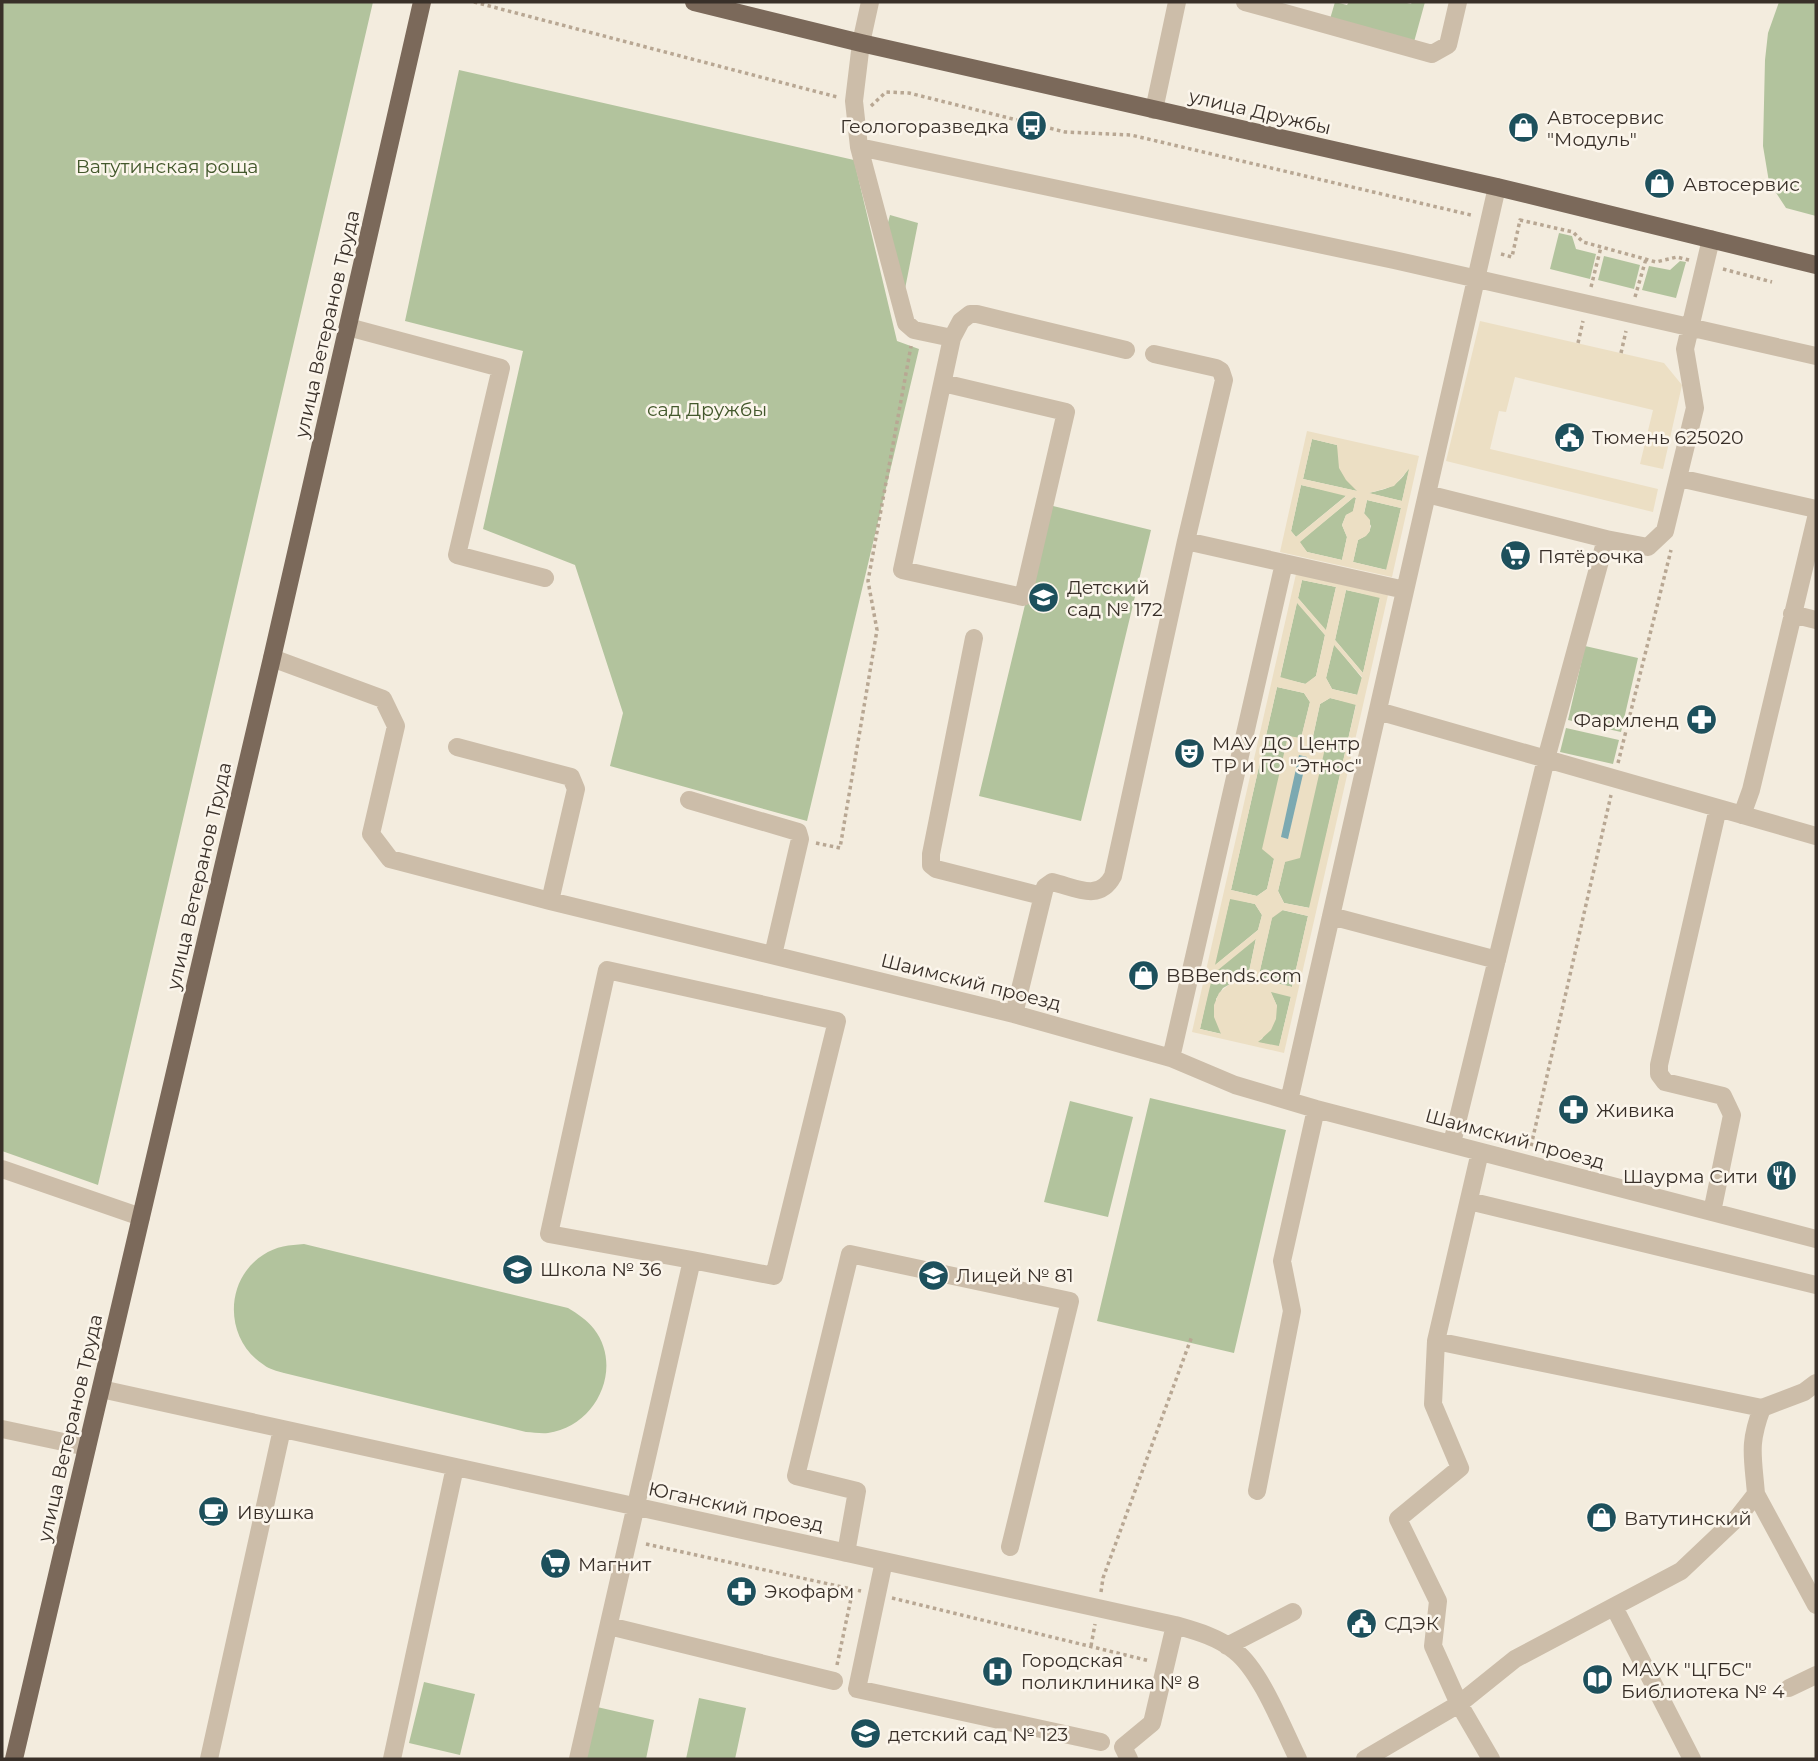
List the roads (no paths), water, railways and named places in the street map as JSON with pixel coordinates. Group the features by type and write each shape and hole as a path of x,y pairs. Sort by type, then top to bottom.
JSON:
{"main road":[{"name":"улица Ветеранов Труда","path":"14,1759 272,658 422,2"},
{"name":"улица Дружбы","path":"694,2 861,43 1497,187 1816,265"}],"street":[{"path":"870,2 861,43 854,102 859,147 906,323 914,330 952,338"},
{"path":"1154,110 1177,2"},
{"path":"1245,2 1432,54 1448,44 1458,2"},
{"path":"859,147 1691,326 1816,356"},
{"path":"1289,1101 1497,187"},
{"path":"1427,494 1648,547 1665,531 1695,408 1685,349 1712,239"},
{"path":"943,383 1066,412 1023,597 902,570 952,338 961,321 970,314 977,314 1126,350"},
{"path":"348,327 501,368 457,555 545,578"},
{"path":"1014,1014 1045,887 1052,882 1096,893 1107,888 1113,876 1224,380 1221,371 1216,368 1154,354"},
{"path":"1679,478 1816,509"},
{"path":"1742,815 1751,790 1816,518"},
{"path":"1452,1143 1546,759 1606,539"},
{"path":"1186,541 1405,590"},
{"path":"1171,1058 1284,563"},
{"path":"1792,614 1816,620"},
{"path":"974,638 931,864 936,869 1042,896"},
{"name":"Шаимский проезд","path":"272,658 383,699 396,726 371,834 390,859 550,901 1014,1014 1171,1058 1235,1085 1316,1109 1816,1239"},
{"path":"1378,711 1816,836"},
{"path":"457,747 571,777 576,789 550,901"},
{"path":"689,800 797,832 800,839 773,955"},
{"path":"1712,1212 1732,1115 1728,1103 1723,1096 1665,1082 1659,1074 1659,1065 1718,808"},
{"path":"1331,916 1497,960"},
{"path":"607,970 837,1021 774,1276 692,1260 549,1234 607,970"},
{"path":"1257,1491 1292,1311 1282,1261 1316,1109"},
{"path":"1480,1152 1436,1341 1433,1404 1460,1468 1398,1519 1438,1601 1433,1646 1459,1704 1491,1759"},
{"path":"2,1169 141,1217"},
{"path":"1469,1201 1816,1285"},
{"path":"846,1553 857,1491 796,1476 850,1254 1070,1301 1010,1547"},
{"path":"578,1759 692,1260"},
{"path":"1436,1341 1762,1408 1804,1392 1816,1383"},
{"name":"Юганский проезд","path":"101,1389 1175,1625 1208,1635 1237,1651 1258,1678 1298,1759"},
{"path":"1762,1408 1751,1446 1756,1494 1816,1605"},
{"path":"2,1429 87,1447"},
{"path":"209,1759 282,1429"},
{"path":"392,1759 455,1467"},
{"path":"1364,1759 1459,1704 1514,1659 1681,1571 1738,1517 1756,1494"},
{"path":"884,1561 857,1689 1101,1742"},
{"path":"1614,1607 1692,1759"},
{"path":"1227,1646 1293,1612"},
{"path":"1129,1759 1123,1747 1152,1723 1175,1625"},
{"path":"609,1626 834,1681"},
{"path":"1789,1688 1816,1675"}],"water":[{"path":"1299,755 1307,757 1288,839 1281,837"}],"place":[{"name":"Геологоразведка","path":"1032,126"},
{"name":"Автосервис \"Модуль\"","path":"1524,128"},
{"name":"Автосервис","path":"1660,184"},
{"name":"Тюмень 625020","path":"1569,437"},
{"name":"Пятёрочка","path":"1515,556"},
{"name":"Детский сад № 172","path":"1044,598"},
{"name":"Фармленд","path":"1702,720"},
{"name":"МАУ ДО Центр ТР и ГО \"Этнос\"","path":"1189,754"},
{"name":"BBBends.com","path":"1143,975"},
{"name":"Живика","path":"1573,1110"},
{"name":"Шаурма Сити","path":"1781,1176"},
{"name":"Школа № 36","path":"517,1269"},
{"name":"Лицей № 81","path":"933,1275"},
{"name":"Ивушка","path":"214,1512"},
{"name":"Ватутинский","path":"1601,1518"},
{"name":"Магнит","path":"555,1564"},
{"name":"Экофарм","path":"741,1591"},
{"name":"СДЭК","path":"1361,1623"},
{"name":"Городская поликлиника № 8","path":"998,1671"},
{"name":"МАУК \"ЦГБС\" Библиотека № 4","path":"1598,1680"},
{"name":"детский сад № 123","path":"865,1734"}],"park label":[{"name":"Ватутинская роща","path":"167,166"},
{"name":"сад Дружбы","path":"707,409"}]}
